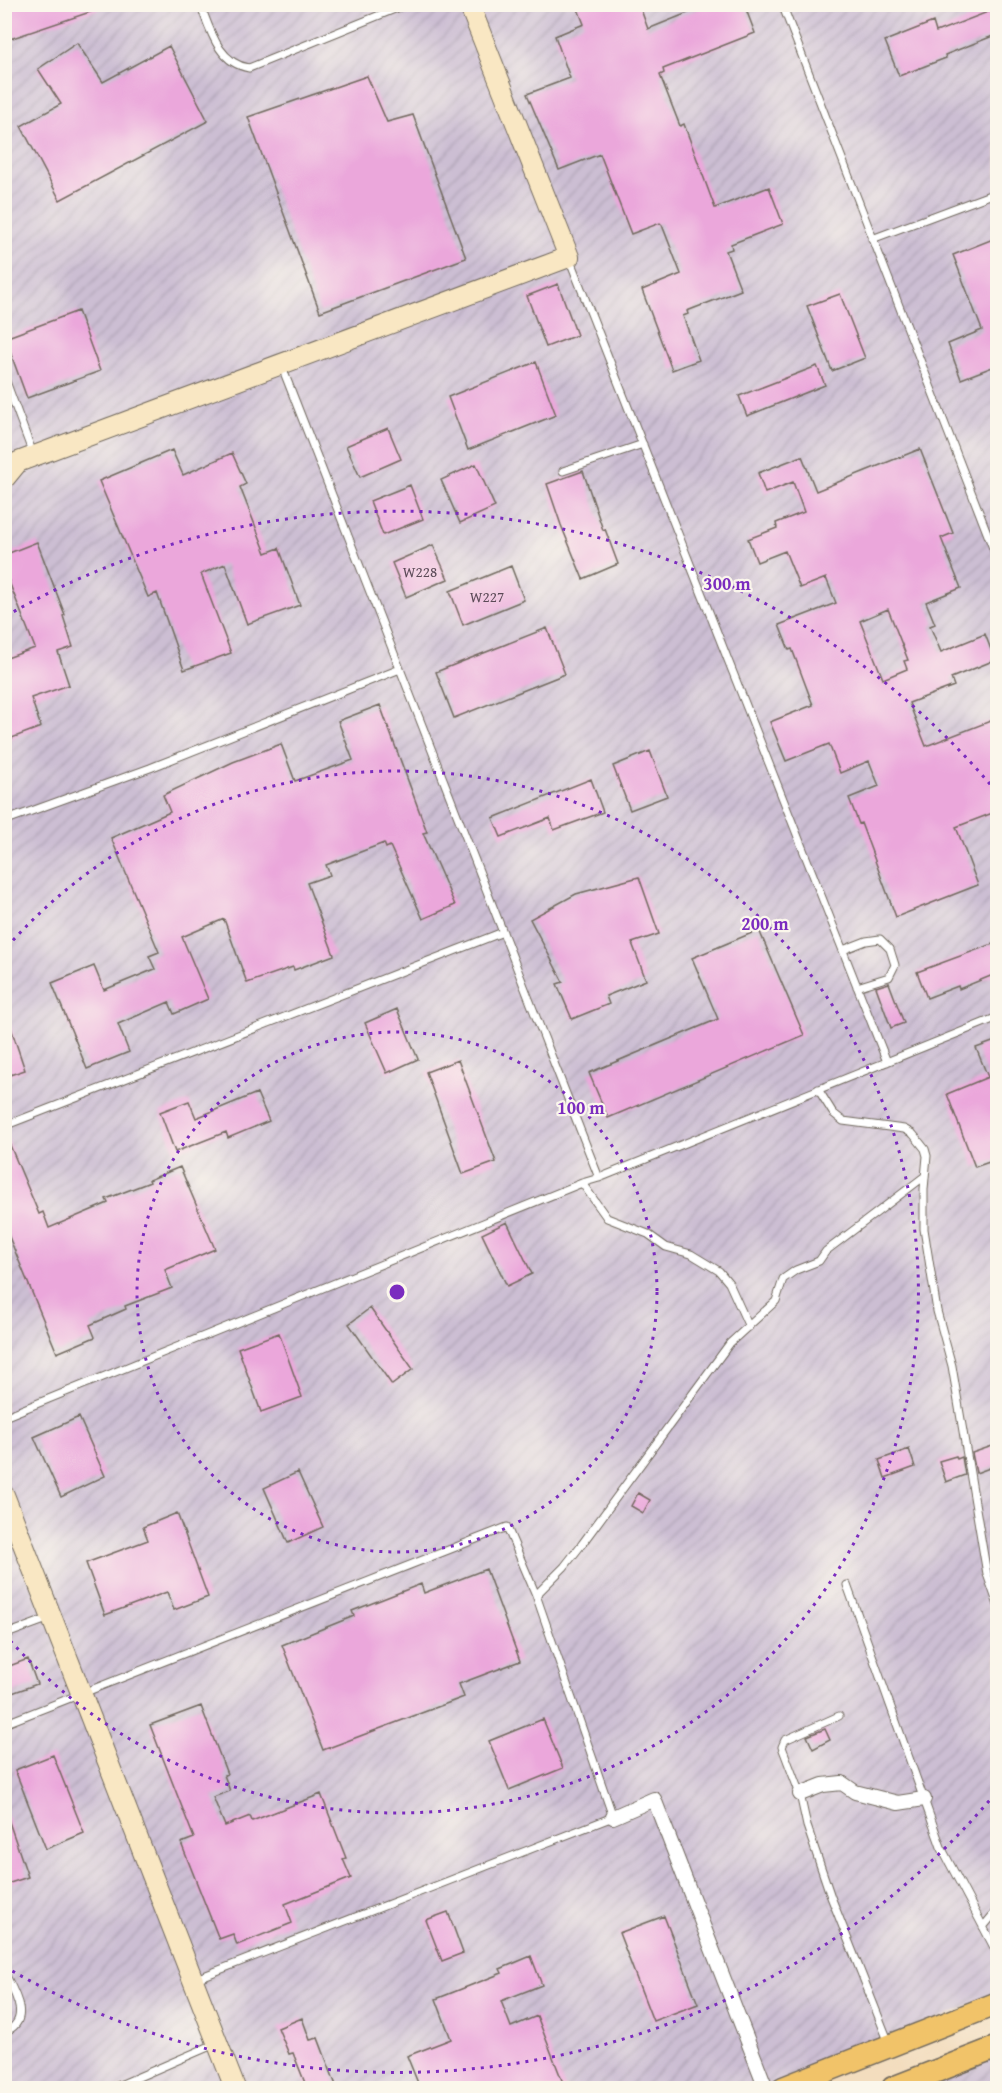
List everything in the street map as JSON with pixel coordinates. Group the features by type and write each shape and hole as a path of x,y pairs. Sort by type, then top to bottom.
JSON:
{"main road":[{"path":"783,2088 998,2002"},
{"path":"893,2088 998,2047"}],"street":[{"path":"4,479 19,458 569,257 469,4"},
{"path":"4,1495 235,2088"},
{"path":"800,1794 823,1785 842,1783 855,1792 898,1803 924,1799"},
{"path":"613,1817 654,1799 765,2088"}],"lane":[{"path":"200,4 215,42 223,54 240,67 249,68 407,4"},
{"path":"782,4 998,561"},
{"path":"872,239 998,192"},
{"path":"569,257 887,1062"},
{"path":"280,364 599,1178"},
{"path":"4,376 19,458"},
{"path":"563,471 643,444"},
{"path":"4,821 150,768 400,669"},
{"path":"4,1126 503,932"},
{"path":"843,950 866,941 880,939 890,949 895,965 889,977 857,987"},
{"path":"4,1417 998,1017"},
{"path":"818,1089 832,1113 843,1121 904,1129 914,1134 925,1149 927,1156 924,1176 924,1229 937,1311 952,1366 987,1574 998,1605"},
{"path":"536,1595 564,1568 730,1343 776,1301 782,1282 789,1274 819,1261 826,1251 924,1176"},
{"path":"582,1183 607,1218 627,1228 648,1234 666,1247 691,1254 719,1271 729,1283 749,1327"},
{"path":"4,1724 507,1527 536,1595 613,1817 193,1980"},
{"path":"847,1585 941,1847 998,1955"},
{"path":"4,1635 52,1617"},
{"path":"839,1716 785,1740 782,1748 800,1794 807,1826 831,1897 890,2045"},
{"path":"983,1927 998,1909"},
{"path":"4,1971 20,2005 16,2024 4,2032"},
{"path":"113,2088 218,2043"}],"shaded area":[{"path":"5,5 997,5 997,1995 768,2088 5,2088"},
{"path":"997,2054 997,2088 912,2088"}],"building":[{"path":"4,4 105,4 105,7 4,41"},
{"path":"576,4 639,4 648,29 710,4 744,4 755,33 663,69 664,73 660,75 680,126 684,124 715,208 769,187 783,224 731,244 732,249 726,251 741,290 687,311 688,314 683,316 699,360 672,370 642,290 681,274 662,225 660,223 631,234 600,154 559,170 527,94 570,78 555,36 584,24"},
{"path":"998,8 998,34 899,76 885,41 933,22 936,32"},
{"path":"77,43 103,82 169,46 208,121 60,200 21,126 61,104 38,69"},
{"path":"367,76 387,122 413,115 466,258 320,312 248,117"},
{"path":"998,237 998,365 961,379 948,344 982,330 953,255"},
{"path":"558,284 577,335 546,347 527,296"},
{"path":"840,294 865,358 832,371 807,306"},
{"path":"78,311 100,371 27,398 5,338"},
{"path":"536,362 556,415 468,450 448,397"},
{"path":"817,366 825,385 747,416 739,396"},
{"path":"388,428 401,459 360,477 346,446"},
{"path":"920,449 953,533 941,538 961,588 926,602 935,624 930,626 941,652 985,634 995,660 951,678 954,686 909,703 926,746 998,718 998,811 956,827 978,885 896,917 861,823 859,824 849,798 879,786 869,761 840,773 829,744 786,761 770,722 813,705 792,649 789,650 779,625 836,603 826,578 800,588 785,551 757,562 748,539 777,528 776,523 804,512 793,482 765,493 758,473 802,456 816,491","holes":["888,609 908,660 904,661 907,669 883,679 860,621"]},
{"path":"172,450 183,475 232,453 246,484 240,487 266,553 279,548 300,605 247,624 225,564 201,574 231,653 184,670 157,593 148,597 99,481"},
{"path":"476,464 495,507 460,523 441,480"},
{"path":"583,471 603,530 605,529 618,564 583,579 547,484"},
{"path":"410,485 423,519 383,535 370,501"},
{"path":"37,542 65,615 63,616 73,647 58,652 69,685 31,698 41,727 4,741 4,659 35,648 4,569 4,555"},
{"path":"433,545 448,579 406,597 392,563"},
{"path":"511,566 524,600 463,625 450,591"},
{"path":"547,628 565,674 454,718 436,672"},
{"path":"380,705 427,832 423,833 455,905 423,919 390,846 386,848 384,843 326,865 330,875 307,883 334,955 294,970 293,967 247,983 224,919 182,937 208,999 174,1014 169,1002 118,1024 129,1052 87,1069 52,983 94,966 104,990 155,969 149,956 159,952 111,838 170,812 163,795 233,762 281,744 295,781 353,760 338,721"},
{"path":"650,751 667,796 630,810 613,766"},
{"path":"591,779 603,812 554,830 550,818 501,837 493,818"},
{"path":"639,877 659,934 632,943 646,980 606,996 609,1004 572,1019 557,984 563,982 530,919 576,894"},
{"path":"759,930 804,1035 608,1118 589,1073 718,1019 692,958"},
{"path":"998,942 998,973 959,989 958,986 927,998 917,972"},
{"path":"889,983 904,1023 891,1028 876,987"},
{"path":"397,1009 418,1059 387,1073 365,1023"},
{"path":"7,1016 25,1070 4,1077 4,1017"},
{"path":"998,1040 998,1159 975,1167 947,1094 988,1077 976,1048"},
{"path":"458,1060 496,1162 463,1174 426,1072"},
{"path":"257,1093 269,1121 228,1138 226,1132 175,1152 160,1112 189,1101 196,1118"},
{"path":"4,1131 39,1214 43,1212 49,1228 108,1203 106,1199 150,1182 149,1180 180,1167 215,1249 165,1270 172,1288 125,1306 126,1309 90,1325 95,1337 57,1353 7,1232 4,1232"},
{"path":"507,1222 532,1274 507,1286 482,1234"},
{"path":"370,1308 413,1369 392,1385 349,1324"},
{"path":"279,1333 302,1397 261,1412 238,1348"},
{"path":"79,1417 105,1476 61,1497 34,1437"},
{"path":"998,1444 998,1465 976,1473 972,1453"},
{"path":"909,1449 915,1467 885,1478 879,1460"},
{"path":"956,1456 957,1459 962,1457 965,1475 946,1482 939,1461"},
{"path":"298,1472 323,1527 288,1543 264,1488"},
{"path":"638,1493 650,1500 643,1513 631,1506"},
{"path":"177,1513 208,1597 174,1610 167,1592 105,1615 86,1563 148,1540 143,1527"},
{"path":"486,1569 520,1661 459,1684 464,1697 323,1750 282,1645 354,1616 352,1611 421,1584 424,1593"},
{"path":"28,1659 37,1684 4,1696 4,1668"},
{"path":"201,1706 227,1774 224,1775 230,1791 213,1797 225,1826 250,1816 252,1821 321,1794 346,1858 343,1859 351,1878 285,1904 292,1923 237,1945 233,1934 219,1939 181,1843 194,1838 150,1725"},
{"path":"543,1719 563,1768 509,1790 489,1741"},
{"path":"825,1729 830,1740 813,1749 807,1736"},
{"path":"53,1755 84,1833 46,1849 15,1770"},
{"path":"4,1816 7,1816 28,1877 4,1885"},
{"path":"448,1912 463,1953 442,1961 426,1920"},
{"path":"664,1916 698,2004 653,2021 619,1933"},
{"path":"531,1956 542,1985 501,2001 511,2027 537,2016 565,2088 420,2088 407,2056 451,2039 436,1999 502,1973 500,1969"},
{"path":"302,2018 310,2040 318,2038 337,2088 307,2088 293,2053 289,2054 278,2028"}]}
